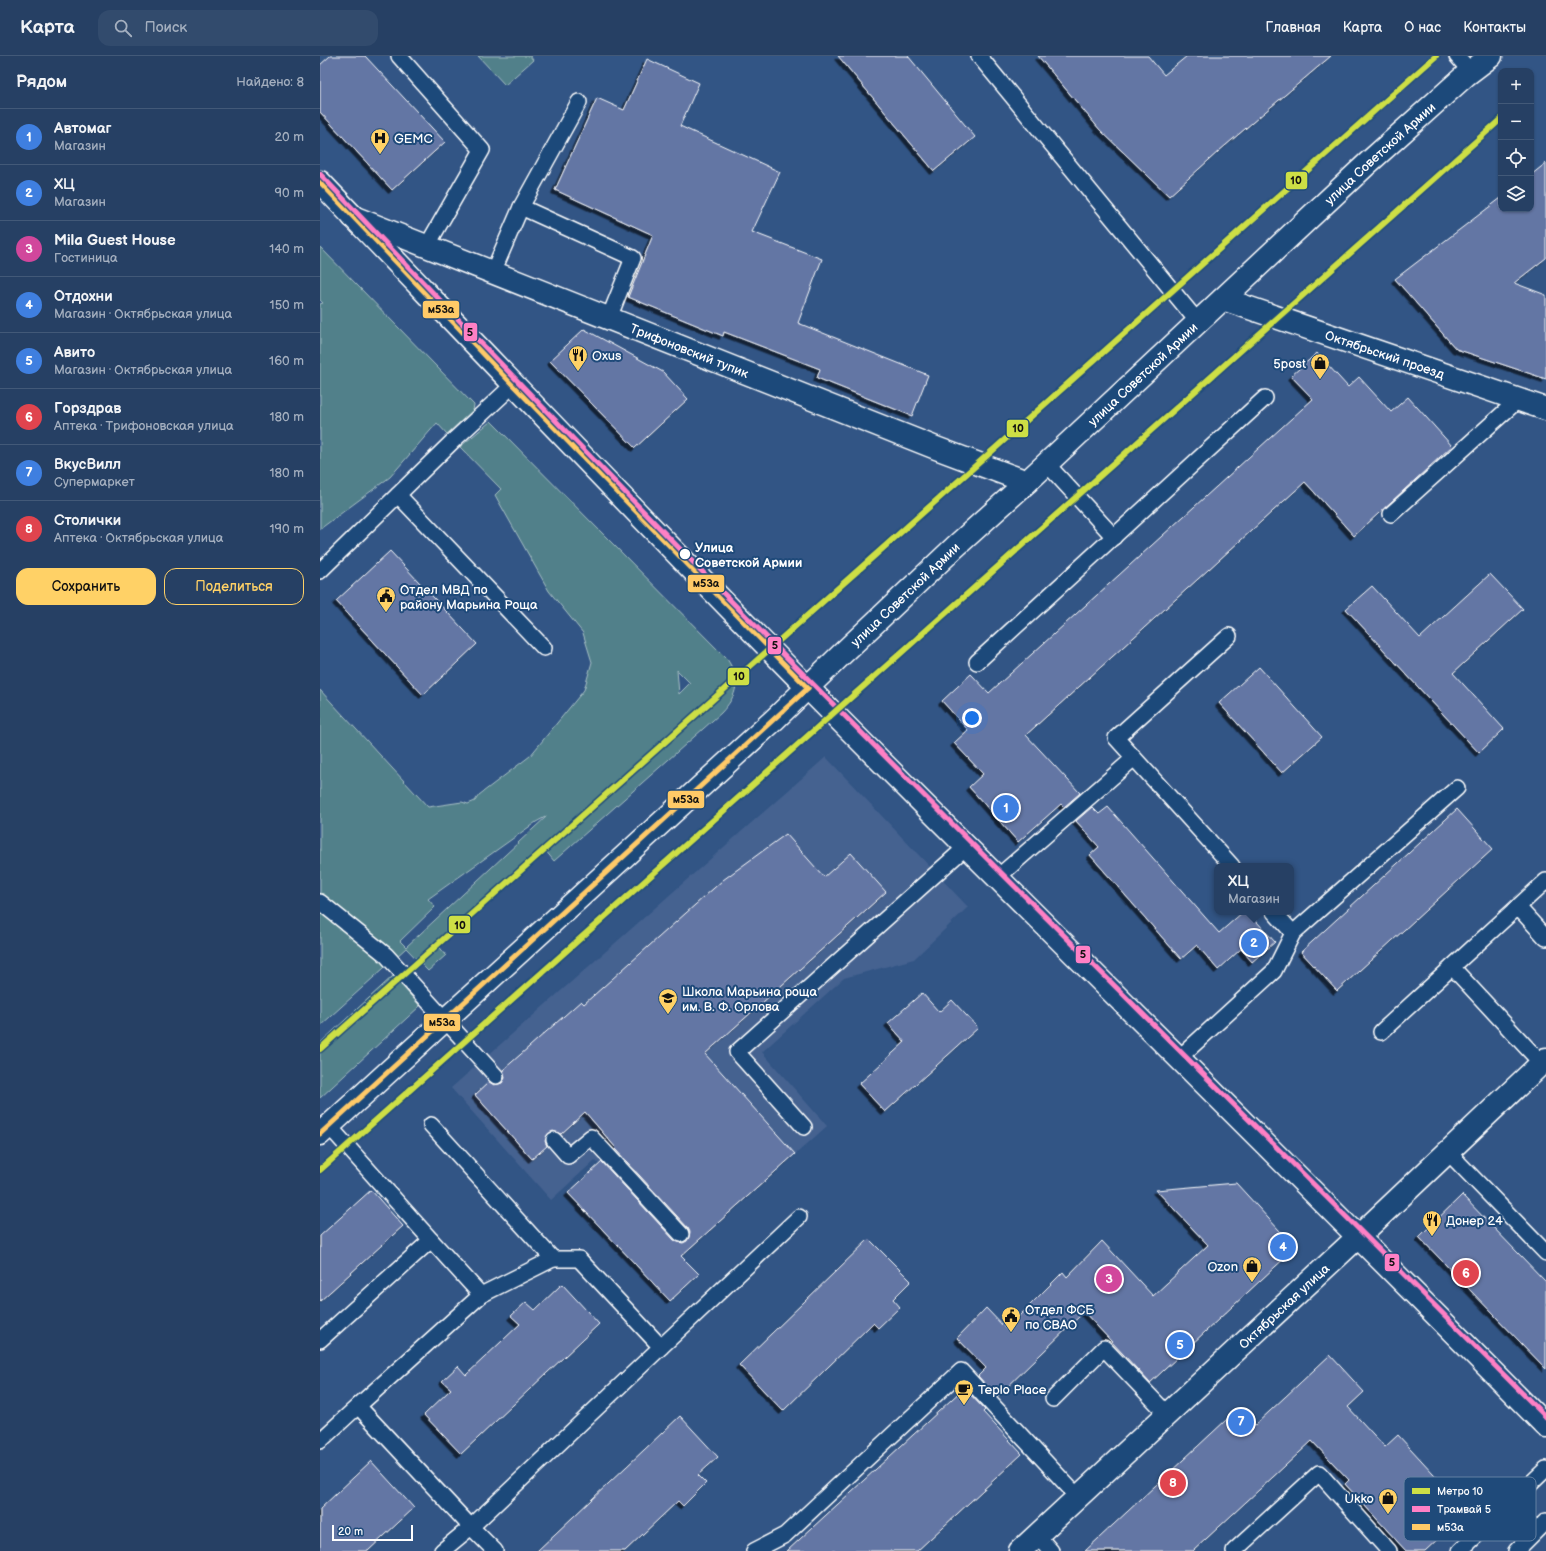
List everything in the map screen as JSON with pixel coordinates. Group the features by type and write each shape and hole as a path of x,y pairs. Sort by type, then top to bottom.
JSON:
{"street":[{"name":"улица Советской Армии","path":"324,1130 776,719 955,547 1027,482 1368,163 1464,64 1492,56"},
{"path":"320,182 513,385 808,688 1180,1057 1546,1426"},
{"name":"Трифоновский тупик","path":"353,216 936,448 1027,482"},
{"name":"Октябрьский проезд","path":"1223,299 1546,409"},
{"name":"Октябрьская улица","path":"1020,1551 1359,1236 1543,1061"}],"lane":[{"path":"399,56 482,150 427,246"},
{"path":"979,56 1198,322"},
{"path":"493,272 521,207 579,102"},
{"path":"521,207 633,258 609,318"},
{"path":"320,571 513,385"},
{"path":"977,662 1265,398"},
{"path":"1392,514 1518,400"},
{"path":"1046,463 1114,537"},
{"path":"398,495 544,648"},
{"path":"1229,636 1116,738 1229,863"},
{"path":"998,877 1134,758"},
{"path":"1180,1057 1274,971 1293,933 1457,788"},
{"path":"804,1127 737,1052 967,846"},
{"path":"1381,1032 1546,880"},
{"path":"320,902 386,955 496,1076"},
{"path":"1518,907 1546,938"},
{"path":"1277,915 1293,933"},
{"path":"1452,967 1543,1061"},
{"path":"431,1125 553,1259"},
{"path":"324,1130 431,1240 481,1295"},
{"path":"554,1140 568,1156 591,1136 682,1234"},
{"path":"1448,1151 1546,1253"},
{"path":"442,1551 471,1527 799,1216"},
{"path":"320,1340 431,1240"},
{"path":"320,1441 481,1295 553,1259 579,1258 661,1347"},
{"path":"1053,1399 1104,1348 1167,1414"},
{"path":"754,1551 785,1535 961,1371 1078,1497"},
{"path":"358,1406 495,1551"},
{"path":"1536,1479 1546,1469"},
{"path":"1234,1551 1319,1473 1389,1551"},
{"path":"1536,1531 1546,1521"},
{"path":"1037,1535 1051,1551"},
{"path":"1460,1551 1470,1541"},
{"path":"1516,1551 1526,1541"}],"shaded area":[{"name":"Школа Марьина роща им. В. Ф. Орлова","path":"826,757 968,907 914,959 844,978 762,1052 827,1126 684,1254 595,1160 551,1200 451,1088"}],"green space":[{"path":"478,56 530,56 533,60 505,85"},
{"path":"320,247 474,405 473,410 447,434 437,423 390,477 320,529 320,304 323,303 320,300"},
{"path":"491,421 727,659 734,674 736,687 731,700 721,713 554,861 545,850 437,944 446,955 428,971 406,948 320,1026 320,690 428,807 462,802 468,804 475,801 479,795 530,756 584,690 592,662 583,633 549,591 495,495 501,489 460,447","holes":["677,670 690,683 679,694","547,816 406,947 400,941 435,907 428,899 536,822"]},
{"path":"393,976 420,1006 320,1098 320,1043"}],"building":[{"path":"330,56 365,56 445,142 392,190 320,112 320,65"},
{"path":"838,56 908,56 975,137 934,171"},
{"path":"1038,56 1148,56 1164,75 1187,56 1331,56 1219,151 1169,196 1100,130"},
{"path":"647,59 699,83 680,126 780,172 752,232 822,259 798,323 928,375 912,416 817,378 820,369 724,332 723,336 628,297 653,235 555,190 597,98 624,110"},
{"path":"1546,163 1546,258 1514,283 1546,295 1546,379 1456,349 1395,279 1498,200 1498,212 1534,212 1534,173"},
{"path":"584,329 663,372 688,399 635,448 550,361"},
{"path":"1317,353 1348,387 1359,377 1391,412 1408,397 1452,446 1354,536 1305,482 1026,735 1080,793 1064,807 1061,804 1018,842 969,787 983,774 954,743 968,730 942,701 971,674 989,693 1313,399 1291,376"},
{"path":"390,551 477,644 423,695 336,601"},
{"path":"1490,574 1523,609 1453,673 1504,729 1479,753 1346,609 1372,586 1420,638"},
{"path":"1259,667 1322,737 1282,773 1219,703"},
{"path":"1092,807 1099,814 1108,807 1219,933 1240,915 1251,915 1275,942 1252,962 1241,949 1218,970 1197,945 1181,959 1090,855 1099,847 1076,821"},
{"path":"1457,809 1493,849 1337,991 1301,952"},
{"path":"786,834 824,877 851,853 886,892 705,1054 795,1154 681,1256 699,1274 670,1301 568,1193 602,1162 674,1240 683,1243 687,1241 689,1237 690,1232 688,1228 615,1149 616,1148 585,1112 561,1134 553,1131 548,1134 545,1141 547,1146 532,1159 475,1095 489,1082 494,1085 502,1083 505,1078 503,1070 581,1001 584,1004 723,880"},
{"path":"922,993 939,1012 952,1000 978,1028 885,1112 859,1084 905,1042 888,1023"},
{"path":"1236,1183 1290,1242 1289,1254 1150,1383 1084,1312 997,1397 978,1376 986,1368 957,1338 986,1308 1006,1329 1063,1272 1067,1277 1102,1241 1153,1296 1208,1245 1156,1190"},
{"path":"371,1190 403,1226 320,1301 320,1236"},
{"path":"1462,1195 1546,1282 1546,1369 1419,1237"},
{"path":"869,1239 911,1281 893,1299 900,1307 878,1328 873,1323 783,1411 739,1365"},
{"path":"562,1284 599,1324 461,1454 424,1415 451,1389 442,1381 458,1366 466,1375 520,1324 511,1316 526,1302 535,1310"},
{"path":"1330,1355 1364,1392 1348,1407 1385,1447 1398,1435 1437,1477 1404,1477 1404,1541 1436,1541 1425,1551 1406,1551 1345,1484 1349,1480 1312,1441 1193,1551 1085,1551 1239,1408 1255,1425"},
{"path":"964,1388 985,1410 983,1412 1022,1454 917,1551 787,1551"},
{"path":"680,1416 718,1457 698,1475 706,1483 683,1506 678,1501 625,1551 537,1551"},
{"path":"371,1461 414,1508 368,1551 320,1551 320,1509"}],"metro line":[{"name":"10","path":"320,1049 1436,56"},
{"name":"10","path":"320,1170 1498,122"}],"tram line":[{"name":"5","path":"320,174 442,303 752,622 905,777 1546,1417"}],"transit line":[{"name":"м53а","path":"320,182 513,385 808,688"},
{"name":"м53а","path":"320,1134 808,688"}],"place":[{"name":"GEMC","path":"380,155"},
{"name":"Oxus","path":"578,372"},
{"name":"5post","path":"1320,380"},
{"name":"Улица Советской Армии","path":"685,554"},
{"name":"Отдел МВД по району Марьина Роща","path":"386,613"},
{"name":"Автомаг","path":"1006,808"},
{"name":"ХЦ","path":"1254,943"},
{"name":"Школа Марьина роща им. В. Ф. Орлова","path":"668,1015"},
{"name":"Донер 24","path":"1432,1237"},
{"name":"Отдохни","path":"1283,1247"},
{"name":"Горздрав","path":"1466,1273"},
{"name":"Mila Guest House","path":"1109,1279"},
{"name":"Ozon","path":"1252,1283"},
{"name":"Отдел ФСБ по СВАО","path":"1011,1333"},
{"name":"Авито","path":"1180,1345"},
{"name":"Teplo Place","path":"964,1406"},
{"name":"ВкусВилл","path":"1241,1422"},
{"name":"Столички","path":"1173,1483"},
{"name":"Ukko","path":"1388,1515"}]}
